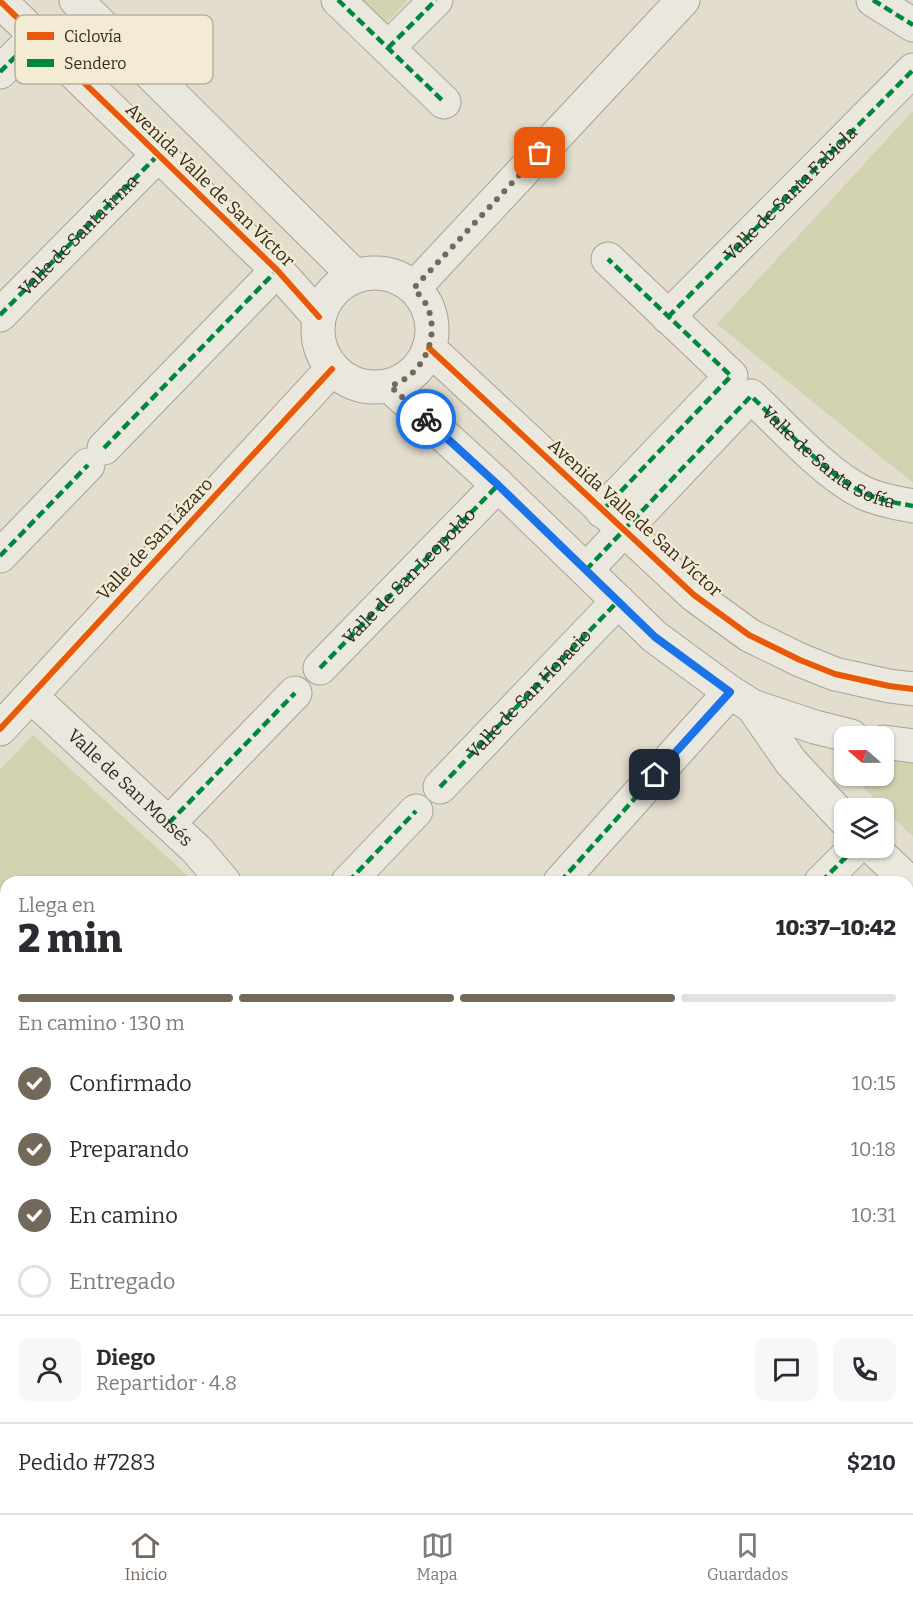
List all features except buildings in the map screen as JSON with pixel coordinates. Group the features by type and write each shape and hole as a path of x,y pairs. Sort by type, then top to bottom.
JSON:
{"street":[{"name":"Avenida Valle de San Víctor","path":"76,0 91,15"},
{"path":"338,0 444,102"},
{"path":"388,48 436,0"},
{"path":"414,288 683,0"},
{"path":"873,0 913,25"},
{"name":"Avenida Valle de San Víctor","path":"0,1 15,16"},
{"path":"0,72 15,57"},
{"name":"Valle de Santa Fabiola","path":"668,317 913,70"},
{"name":"Avenida Valle de San Víctor","path":"85,84 277,270 319,317"},
{"name":"Avenida Valle de San Víctor","path":"161,84 355,276"},
{"name":"Valle de Santa Irma","path":"0,315 158,155"},
{"name":"Valle de Santa Sofía","path":"608,259 834,474 864,493 913,506"},
{"path":"0,556 277,270"},
{"path":"374,272 396,277 414,288 428,308 432,331 429,348 413,373 390,386 378,388 356,385 332,369 319,344 317,330 319,317 333,290 355,276 374,272"},
{"name":"Avenida Valle de San Víctor","path":"429,348 694,596 749,635 835,674 913,689"},
{"name":"Valle de San Lázaro","path":"0,729 332,369"},
{"path":"390,386 498,485 655,637 741,699 815,727 834,732"},
{"path":"586,570 613,521 741,386"},
{"name":"Valle de San Leopoldo","path":"320,668 498,485"},
{"name":"Valle de San Horacio","path":"440,786 618,601"},
{"path":"169,824 295,693"},
{"name":"Valle de San Moisés","path":"31,696 197,850 219,876"},
{"path":"741,699 791,762 834,808"},
{"path":"566,876 741,699"},
{"path":"894,743 913,746"},
{"path":"354,876 416,811"},
{"path":"827,876 845,858"},
{"path":"884,858 902,876"}],"green space":[{"path":"358,0 408,0 385,24"},
{"path":"913,111 913,483 717,324"},
{"path":"33,735 188,876 0,876 0,770"},
{"path":"913,754 913,837 894,818 894,798 874,798 862,786 894,786 894,755"}],"marked path":[{"path":"338,0 444,102"},
{"path":"388,48 436,0"},
{"path":"873,0 913,25"},
{"path":"0,72 15,57"},
{"path":"668,317 913,70"},
{"path":"0,315 158,155"},
{"path":"602,511 731,376 608,259"},
{"path":"104,448 277,270"},
{"path":"586,570 751,396 820,462 849,485 876,498 913,506"},
{"path":"0,556 88,465"},
{"path":"320,668 498,485"},
{"path":"440,787 618,601"},
{"path":"565,876 730,692"},
{"path":"169,823 295,693"},
{"path":"354,876 416,811"},
{"path":"827,876 845,858"}],"cycle path":[{"path":"0,1 15,16"},
{"path":"85,84 277,270 319,317"},
{"path":"429,348 694,595 749,635 835,674 913,689"},
{"path":"0,729 332,369"}],"way so far":[{"path":"426,419 390,386 413,373 429,348 432,331 428,308 414,288 540,153"}],"route":[{"path":"426,419 498,485 655,637 730,692 655,775"}]}
